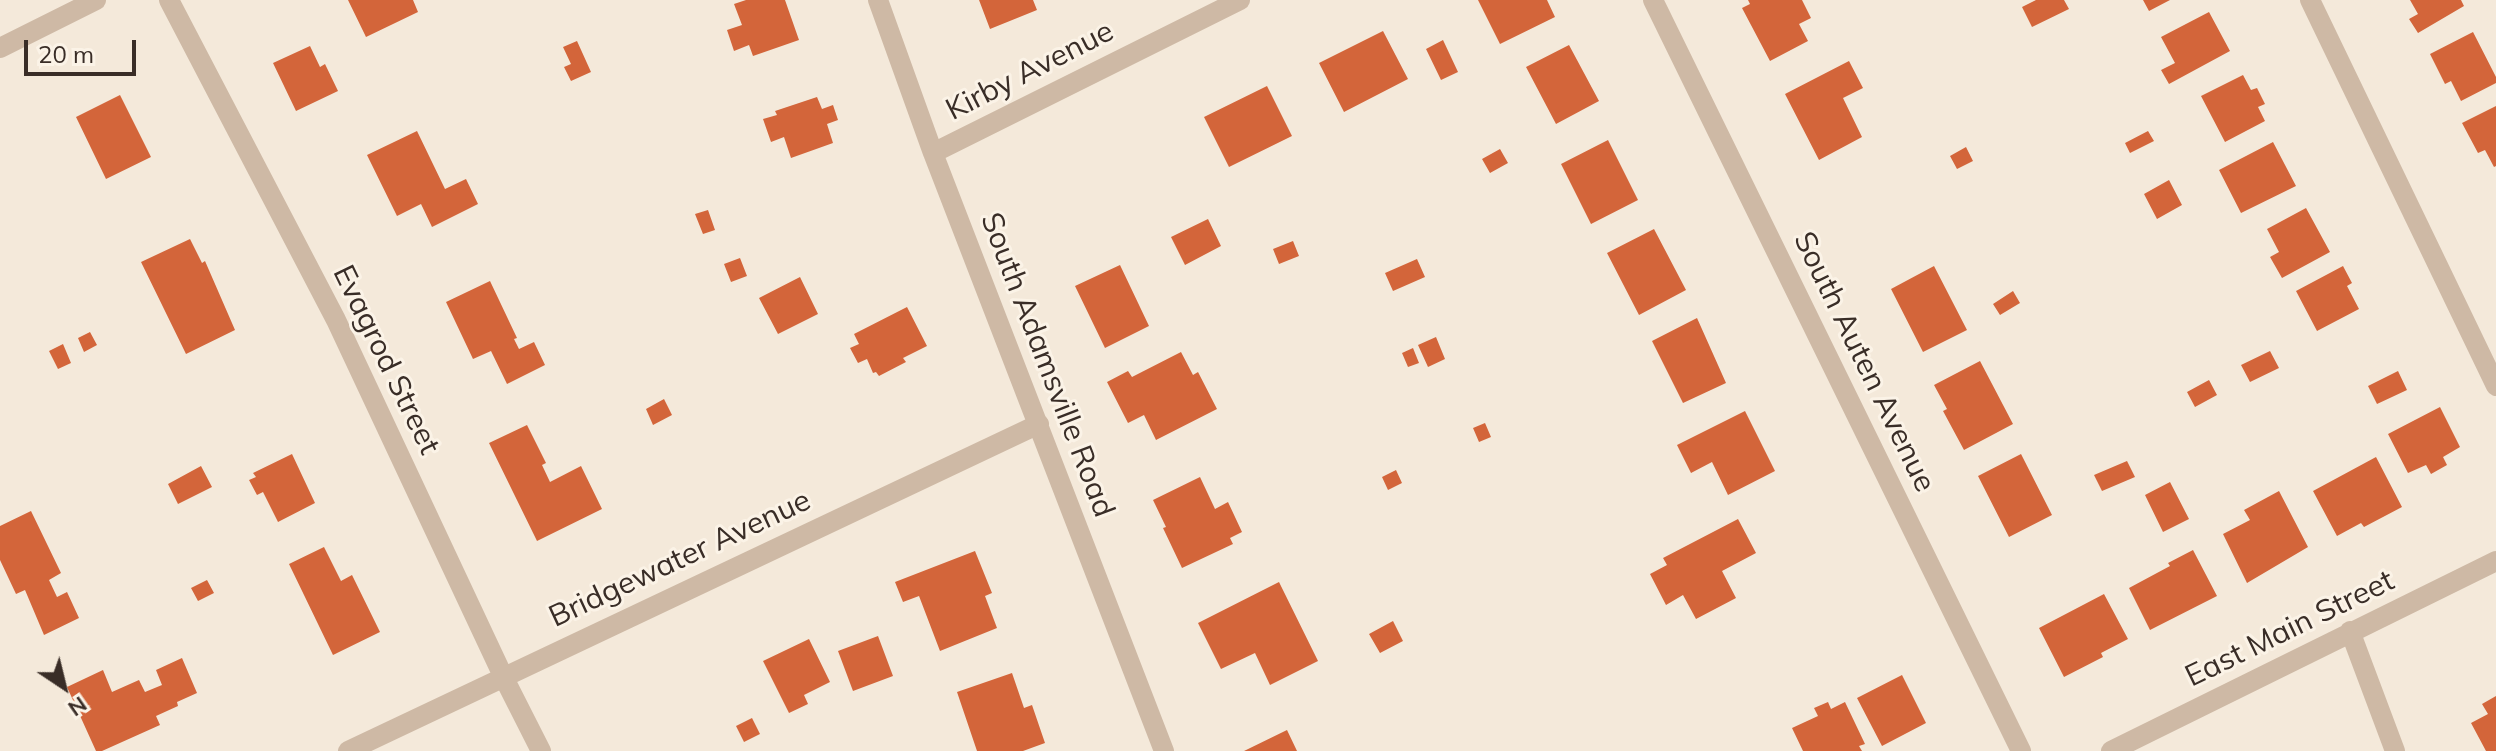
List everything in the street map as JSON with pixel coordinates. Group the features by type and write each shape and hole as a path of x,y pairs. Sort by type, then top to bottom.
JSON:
{"street":[{"path":"0,48 96,0"},
{"name":"Evagrod Street","path":"169,0 336,320 541,751"},
{"name":"South Adamsville Road","path":"878,0 933,153 1164,751"},
{"name":"Kirby Avenue","path":"933,153 1240,0"},
{"name":"South Auten Avenue","path":"1653,0 2021,751"},
{"path":"2310,0 2496,386"},
{"name":"Bridgewater Avenue","path":"348,751 1039,424"},
{"name":"East Main Street","path":"2111,751 2496,561"},
{"path":"2350,631 2395,751"}],"building":[{"path":"348,0 413,0 418,12 366,37"},
{"path":"746,0 785,0 799,40 753,56 749,45 734,51 727,30 742,25 734,4"},
{"path":"979,0 1033,0 1037,10 990,29"},
{"path":"1478,0 1547,0 1555,17 1500,44"},
{"path":"1748,0 1802,0 1811,18 1799,24 1808,41 1770,61 1742,8 1750,4"},
{"path":"2036,0 2064,0 2069,9 2032,27 2022,7"},
{"path":"2143,0 2170,0 2149,11"},
{"path":"2410,0 2461,0 2464,6 2418,33 2409,19 2418,14"},
{"path":"2209,12 2230,51 2169,84 2161,70 2175,63 2161,37"},
{"path":"1383,31 1408,79 1344,112 1319,63"},
{"path":"2473,32 2496,77 2496,83 2461,101 2451,81 2445,84 2430,54"},
{"path":"1443,40 1458,72 1441,80 1426,49"},
{"path":"577,41 591,72 571,81 564,67 571,64 563,47"},
{"path":"1569,45 1599,101 1556,124 1526,67"},
{"path":"310,46 320,67 325,64 338,91 296,111 273,63"},
{"path":"1849,61 1863,88 1843,98 1862,137 1819,160 1785,94"},
{"path":"2243,75 2251,90 2257,88 2265,104 2258,107 2265,121 2225,142 2201,96"},
{"path":"1267,86 1292,136 1229,167 1204,117"},
{"path":"120,95 151,157 106,179 76,117"},
{"path":"817,97 822,109 833,105 838,120 827,124 833,143 791,158 784,137 771,142 763,119 777,115 775,111"},
{"path":"2496,106 2494,167 2485,150 2478,153 2462,123"},
{"path":"417,131 445,189 466,179 478,204 432,227 421,204 397,216 367,155"},
{"path":"2148,131 2154,141 2130,153 2125,143"},
{"path":"1608,140 1638,200 1591,224 1561,164"},
{"path":"2273,142 2296,186 2241,213 2219,170"},
{"path":"1966,147 1973,161 1957,169 1950,156"},
{"path":"1500,149 1508,163 1490,173 1482,159"},
{"path":"2169,180 2182,205 2157,219 2144,194"},
{"path":"2306,208 2330,252 2282,278 2270,257 2279,252 2267,229"},
{"path":"708,210 715,230 703,234 695,214"},
{"path":"1208,219 1221,246 1185,265 1171,237"},
{"path":"1654,229 1686,290 1639,315 1607,253"},
{"path":"190,239 202,263 205,261 235,330 186,354 141,262"},
{"path":"1293,241 1299,256 1279,264 1273,249"},
{"path":"740,258 747,276 731,282 724,264"},
{"path":"1417,259 1425,277 1393,291 1385,273"},
{"path":"1120,265 1149,326 1105,348 1075,286"},
{"path":"1934,266 1967,330 1923,352 1891,289"},
{"path":"2343,266 2352,283 2347,286 2359,309 2317,331 2296,291"},
{"path":"800,277 818,314 778,334 759,298"},
{"path":"490,281 517,338 514,339 519,349 534,342 545,365 507,384 491,351 473,359 446,302"},
{"path":"2013,291 2020,303 2000,315 1993,304"},
{"path":"907,307 927,346 903,358 906,362 879,376 873,373 867,359 858,363 850,348 859,344 854,334"},
{"path":"1697,318 1726,383 1683,403 1652,341"},
{"path":"90,332 97,345 84,352 78,338"},
{"path":"1436,337 1445,359 1428,367 1418,345"},
{"path":"63,344 71,363 58,369 49,351"},
{"path":"1413,348 1419,363 1408,367 1402,353"},
{"path":"2270,351 2279,368 2250,382 2241,365"},
{"path":"1181,352 1193,375 1198,372 1217,409 1156,440 1144,415 1128,423 1107,382 1128,371 1132,377"},
{"path":"1980,361 2013,424 1964,450 1943,411 1947,409 1934,385"},
{"path":"2398,371 2407,390 2377,404 2368,386"},
{"path":"2209,380 2217,395 2195,407 2187,392"},
{"path":"664,399 672,415 653,425 646,409"},
{"path":"2440,407 2460,447 2443,457 2447,465 2431,474 2426,465 2408,473 2388,434"},
{"path":"1745,411 1775,471 1728,495 1712,462 1691,473 1677,445"},
{"path":"1485,423 1491,437 1479,442 1473,428"},
{"path":"527,425 546,463 542,465 550,482 581,466 602,509 537,541 489,443"},
{"path":"292,454 315,503 278,522 263,492 257,495 249,480 256,477 253,473"},
{"path":"2021,454 2052,515 2009,537 1978,476"},
{"path":"2376,457 2402,507 2364,527 2361,523 2337,536 2313,491"},
{"path":"2127,461 2135,477 2102,491 2094,475"},
{"path":"201,466 212,487 178,504 168,484"},
{"path":"1396,470 1402,483 1388,490 1382,477"},
{"path":"1200,477 1215,509 1228,502 1242,532 1230,538 1233,544 1182,568 1153,500"},
{"path":"2170,482 2189,519 2163,532 2145,495"},
{"path":"2279,491 2308,547 2247,583 2223,534 2250,520 2244,510"},
{"path":"31,511 61,573 49,580 57,597 67,592 79,618 44,635 25,590 16,594 0,560 0,526"},
{"path":"1738,519 1756,553 1722,571 1736,598 1696,619 1683,595 1666,605 1650,574 1667,565 1663,558"},
{"path":"324,547 341,581 352,575 380,632 333,655 289,564"},
{"path":"2193,550 2217,596 2150,630 2129,588"},
{"path":"975,551 992,593 985,596 997,628 940,651 919,596 903,602 895,582"},
{"path":"207,580 214,593 198,601 191,588"},
{"path":"1279,582 1318,661 1270,685 1255,653 1221,669 1198,623"},
{"path":"2104,594 2128,639 2101,653 2103,657 2064,677 2039,628"},
{"path":"1393,621 1403,641 1380,653 1369,634"},
{"path":"878,636 893,676 853,691 838,651"},
{"path":"809,639 830,682 804,695 808,704 789,713 763,661"},
{"path":"182,658 197,693 156,716 160,725 96,751 67,687 103,670 112,692 139,680 145,692 162,685 156,670"},
{"path":"1012,673 1024,708 1032,705 1045,743 1023,751 977,751 957,692"},
{"path":"1902,675 1926,723 1882,746 1857,698"},
{"path":"2496,696 2496,751 2486,751 2471,723 2488,714 2482,704"},
{"path":"1828,702 1831,709 1845,702 1865,744 1859,746 1862,751 1803,751 1792,728 1818,716 1814,708"},
{"path":"752,718 760,734 744,742 736,726"},
{"path":"1287,730 1297,751 1244,751"}]}
